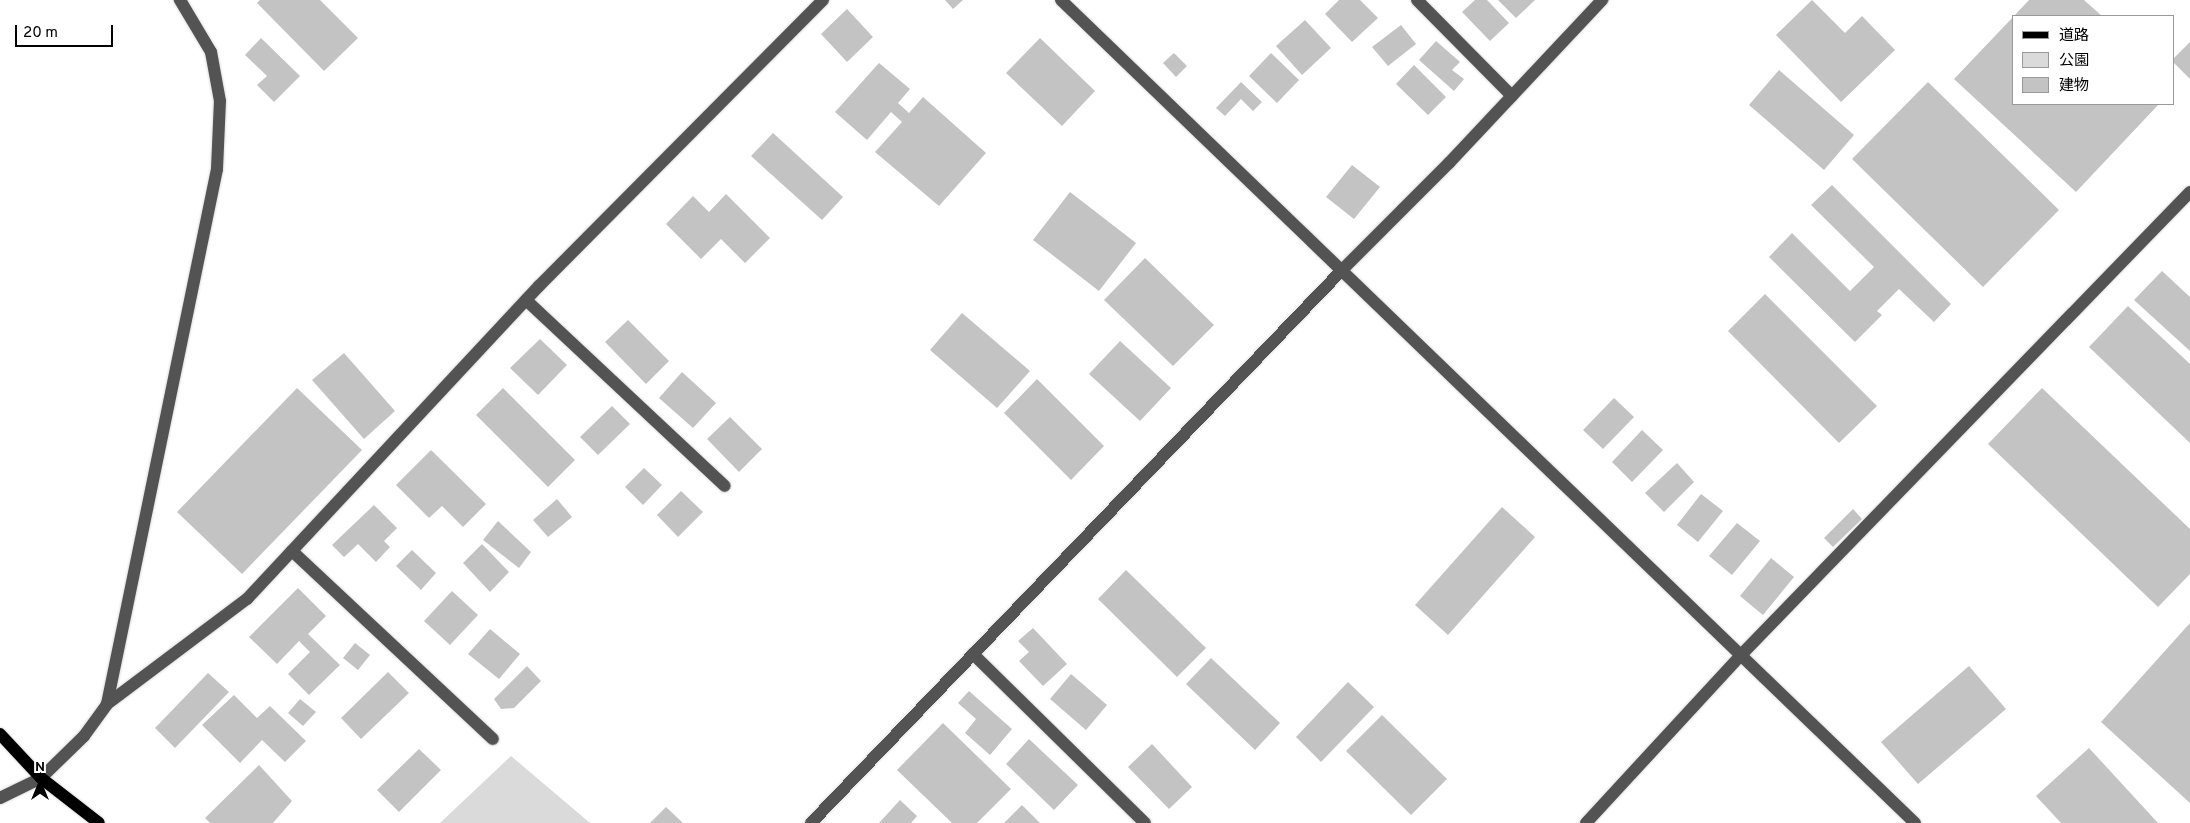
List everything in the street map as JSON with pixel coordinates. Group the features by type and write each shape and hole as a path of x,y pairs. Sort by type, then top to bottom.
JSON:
{"main road":[{"path":"0,734 41,778 99,823"}],"street":[{"path":"107,704 217,169 220,100 211,52 180,0"},
{"path":"0,798 41,778 84,736 107,704 247,599 526,300 823,0"},
{"path":"1061,0 1915,823"},
{"path":"1417,0 1512,96"},
{"path":"811,823 1341,271 1512,96 1602,0"},
{"path":"1586,823 1741,655 2190,192"},
{"path":"526,300 725,486"},
{"path":"292,551 493,739"},
{"path":"973,654 1145,823"}],"green space":[{"path":"511,756 590,823 440,823"}],"building":[{"path":"260,0 320,0 358,38 324,71 257,3"},
{"path":"945,0 963,0 953,9"},
{"path":"1339,0 1360,0 1378,18 1352,42 1325,14"},
{"path":"1475,0 1487,0 1509,23 1490,41 1462,12"},
{"path":"1498,0 1535,0 1516,18"},
{"path":"1812,0 1845,33 1862,16 1895,50 1841,102 1776,35"},
{"path":"2029,0 2084,0 2101,15 2015,15"},
{"path":"847,9 873,37 847,62 821,34"},
{"path":"2012,18 2012,105 2158,105 2076,192 1954,79"},
{"path":"1305,20 1331,48 1302,75 1276,46"},
{"path":"1401,25 1416,44 1388,66 1372,47"},
{"path":"261,38 300,76 274,102 257,85 267,76 245,55"},
{"path":"1040,38 1095,91 1062,126 1006,73"},
{"path":"1436,41 1460,62 1452,70 1464,79 1454,91 1419,60"},
{"path":"2190,42 2190,79 2175,64 2175,57"},
{"path":"1174,53 1187,66 1176,77 1163,63"},
{"path":"1271,53 1299,80 1277,103 1249,76"},
{"path":"879,63 910,89 898,103 909,113 923,97 986,153 939,206 875,152 902,122 891,112 867,140 835,112"},
{"path":"1414,65 1446,97 1428,115 1396,84"},
{"path":"1779,70 1854,135 1824,170 1749,105"},
{"path":"1241,82 1262,102 1253,111 1241,99 1225,116 1216,108"},
{"path":"1928,82 2059,210 1983,287 1852,159"},
{"path":"773,133 843,197 822,220 751,156"},
{"path":"1352,165 1380,187 1354,219 1326,197"},
{"path":"1832,185 1951,304 1934,322 1899,289 1877,311 1882,315 1855,342 1769,257 1792,233 1850,291 1874,267 1811,205"},
{"path":"1070,192 1136,243 1099,291 1033,240"},
{"path":"726,194 770,238 745,263 721,239 701,259 666,224 693,196 709,212"},
{"path":"1145,258 1214,325 1173,366 1104,300"},
{"path":"2162,271 2190,297 2190,351 2134,300"},
{"path":"1765,294 1877,406 1839,443 1728,331"},
{"path":"2128,306 2190,364 2190,443 2089,347"},
{"path":"962,313 1030,371 997,408 930,350"},
{"path":"628,320 669,361 646,384 605,342"},
{"path":"540,339 567,365 538,395 510,368"},
{"path":"1120,341 1171,388 1140,421 1089,374"},
{"path":"344,353 395,411 364,439 312,380"},
{"path":"682,372 716,403 693,428 659,398"},
{"path":"1037,379 1104,446 1071,480 1004,413"},
{"path":"297,388 362,450 242,574 177,512"},
{"path":"503,388 575,460 548,487 476,415"},
{"path":"2042,388 2190,529 2190,574 2158,607 1988,444"},
{"path":"1614,398 1634,417 1603,449 1583,430"},
{"path":"612,406 630,424 598,455 580,437"},
{"path":"730,417 762,449 739,472 707,439"},
{"path":"1642,430 1663,450 1632,482 1612,462"},
{"path":"431,450 486,504 463,527 442,506 429,518 396,485"},
{"path":"1677,463 1694,482 1664,512 1645,493"},
{"path":"644,468 662,485 643,505 625,487"},
{"path":"681,491 703,512 678,537 657,515"},
{"path":"1701,494 1723,511 1698,542 1677,525"},
{"path":"557,499 572,517 548,537 533,520"},
{"path":"374,505 397,528 384,541 390,547 376,562 358,544 344,557 332,545"},
{"path":"1502,507 1535,537 1448,635 1415,605"},
{"path":"1853,509 1862,519 1833,547 1824,538"},
{"path":"498,521 531,552 519,568 483,540"},
{"path":"1737,523 1760,541 1732,575 1709,556"},
{"path":"482,544 509,572 490,592 463,563"},
{"path":"412,550 436,573 421,590 396,566"},
{"path":"1771,558 1794,577 1763,615 1740,596"},
{"path":"1126,570 1206,648 1177,677 1098,599"},
{"path":"298,588 326,616 308,634 340,665 309,695 288,674 310,652 299,641 277,664 249,637"},
{"path":"452,591 478,615 450,645 424,621"},
{"path":"2190,623 2190,803 2101,722"},
{"path":"1033,628 1067,664 1043,686 1019,661 1029,652 1018,641"},
{"path":"490,629 520,654 499,679 468,654"},
{"path":"355,643 370,655 358,670 343,658"},
{"path":"1211,658 1280,723 1255,750 1186,684"},
{"path":"527,666 541,681 514,708 501,709 494,699"},
{"path":"1969,666 2006,709 1918,784 1881,742"},
{"path":"388,672 409,693 361,739 341,718"},
{"path":"208,673 229,692 175,748 155,728"},
{"path":"1071,674 1107,705 1086,730 1050,699"},
{"path":"1348,682 1374,707 1321,762 1296,737"},
{"path":"969,691 1012,729 990,755 965,733 976,719 958,703"},
{"path":"234,695 257,718 270,706 306,741 285,762 262,740 240,763 202,725"},
{"path":"300,699 316,712 303,726 288,713"},
{"path":"1382,715 1447,779 1411,815 1346,751"},
{"path":"943,723 1011,789 977,823 952,823 897,770"},
{"path":"1029,739 1078,785 1054,810 1006,764"},
{"path":"1152,744 1192,787 1169,809 1128,767"},
{"path":"2089,748 2158,823 2061,823 2036,796"},
{"path":"419,749 441,770 399,812 377,790"},
{"path":"259,765 292,801 273,823 210,823 205,818"},
{"path":"900,800 917,816 911,823 879,823"},
{"path":"1022,805 1040,823 1004,823"},
{"path":"666,807 683,823 650,823"}]}
